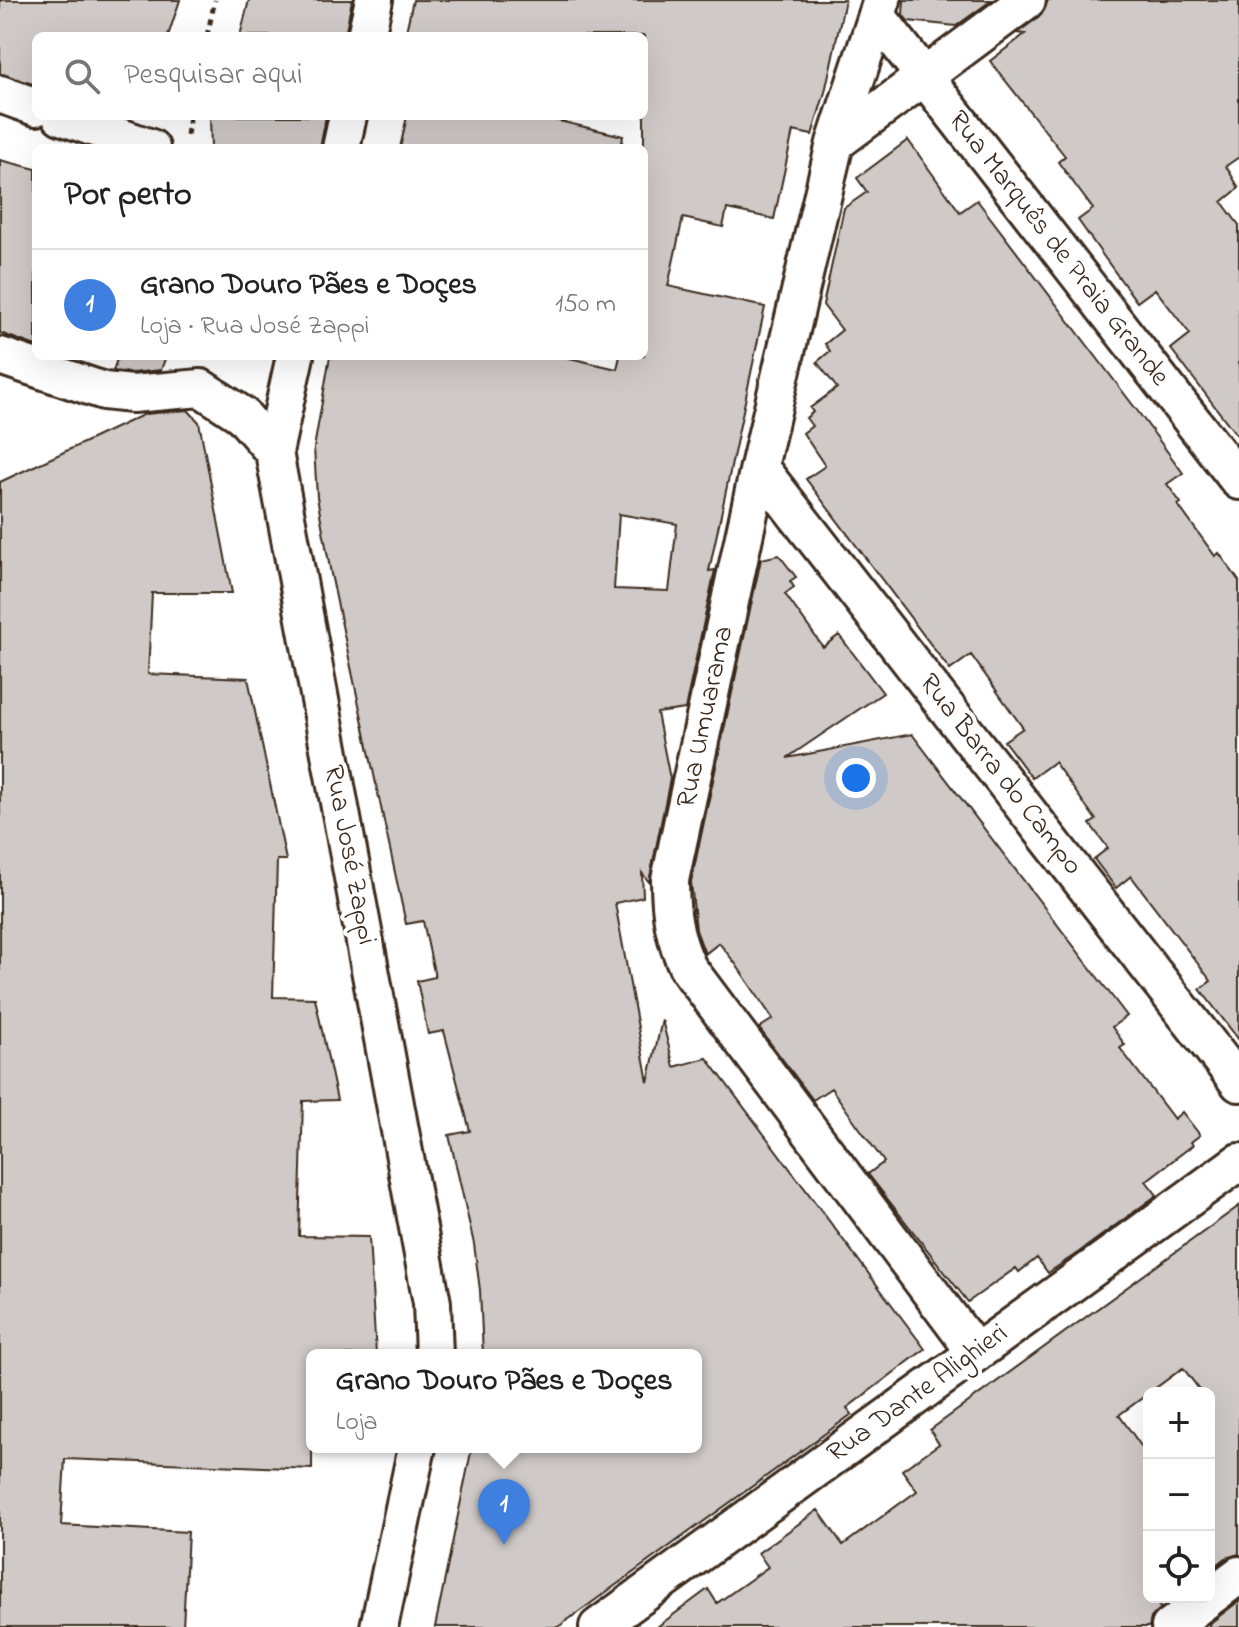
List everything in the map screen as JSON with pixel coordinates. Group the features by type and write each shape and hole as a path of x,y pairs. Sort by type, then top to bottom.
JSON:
{"street":[{"path":"367,32 374,0"},
{"path":"835,143 1027,0"},
{"name":"Rua Marquês de Praia Grande","path":"880,8 924,77 1239,481"},
{"name":"Rua Umuarama","path":"880,8 835,143 759,467 670,880 670,913 676,943 688,968 976,1353"},
{"path":"0,94 32,106"},
{"path":"72,120 140,144"},
{"path":"342,144 347,120"},
{"path":"0,356 118,393 201,388 242,415 274,452"},
{"name":"Rua José Zappi","path":"294,360 274,452 432,1303 434,1349"},
{"name":"Rua Barra do Campo","path":"759,467 1239,1083"},
{"name":"Rua Dante Alighieri","path":"598,1627 1239,1162"},
{"path":"379,1627 416,1453"},
{"path":"1170,1627 1239,1575"}],"path":[{"path":"208,32 215,0"}],"building":[{"path":"0,0 180,0 169,32 32,32 32,84 0,74"},
{"path":"249,0 352,0 346,32 241,32"},
{"path":"413,0 845,0 825,92 812,135 793,131 774,219 727,209 723,227 683,218 668,286 765,307 709,571 715,570 685,709 657,713 670,779 649,882 642,873 643,897 615,903 648,1082 662,1020 674,1067 707,1058 925,1349 847,1408 852,1414 558,1627 435,1627 471,1453 702,1453 702,1349 483,1349 474,1244 449,1135 470,1131 444,1031 428,1034 417,981 435,977 423,921 406,924 331,574 317,497 314,448 329,360 578,360 617,369 619,360 648,360 648,144 644,144 644,120 648,120 648,32 406,32","holes":["619,514 677,524 669,591 614,589"]},
{"path":"904,0 992,0 956,26 908,21 903,15"},
{"path":"1048,0 1239,0 1239,157 1226,166 1239,188 1222,202 1239,225 1239,438 1171,349 1190,334 1155,289 1137,302 1104,257 1078,220 1093,209 1058,162 1065,156 990,61 1025,34 1017,33 1040,16"},
{"path":"210,120 325,120 321,144 211,144"},
{"path":"406,120 555,120 623,136 622,144 401,144"},
{"path":"908,140 960,212 977,200 1139,413 1183,473 1167,484 1181,503 1178,505 1215,556 1219,553 1239,581 1239,1040 1200,989 1211,981 1131,876 1116,888 1094,859 1108,848 1090,824 1096,820 1054,762 1032,778 1004,741 1023,728 971,655 950,670 806,479 825,466 803,433 812,426 806,418 813,412 810,408 837,388 817,362 830,351 825,344 842,330 823,305 844,208 867,192 857,178"},
{"path":"0,160 32,168 32,345 0,333"},
{"path":"117,360 165,360 161,370 113,371"},
{"path":"188,410 199,422 232,593 152,593 148,674 248,678 286,860 277,860 273,997 315,998 337,1100 303,1101 299,1236 369,1237 376,1349 306,1349 306,1453 312,1453 312,1469 65,1459 61,1525 188,1532 183,1627 0,1627 0,482 145,414"},
{"path":"779,555 796,577 790,581 794,587 785,594 823,647 839,635 883,693 787,758 912,734 1127,1016 1112,1027 1125,1045 1120,1048 1174,1119 1182,1112 1200,1135 1191,1142 1193,1145 1146,1181 1157,1195 1079,1252 1048,1273 1037,1258 1019,1272 1016,1268 968,1302 868,1174 884,1162 831,1088 813,1100 759,1028 773,1019 735,963 719,943 705,954 696,930 691,882 761,559"},
{"path":"1239,1206 1239,1554 1226,1558 1215,1566 1215,1387 1197,1387 1183,1368 1157,1387 1143,1387 1143,1397 1119,1415 1143,1449 1143,1603 1156,1603 1161,1608 1151,1618 1149,1627 657,1627 708,1589 717,1603 768,1567 758,1553 818,1510 843,1545 917,1491 902,1470 939,1444 930,1430"},
{"path":"1239,1601 1239,1627 1209,1627 1209,1624"}],"place":[{"name":"Grano Douro Pães e Doçes","path":"504,1545"}]}
